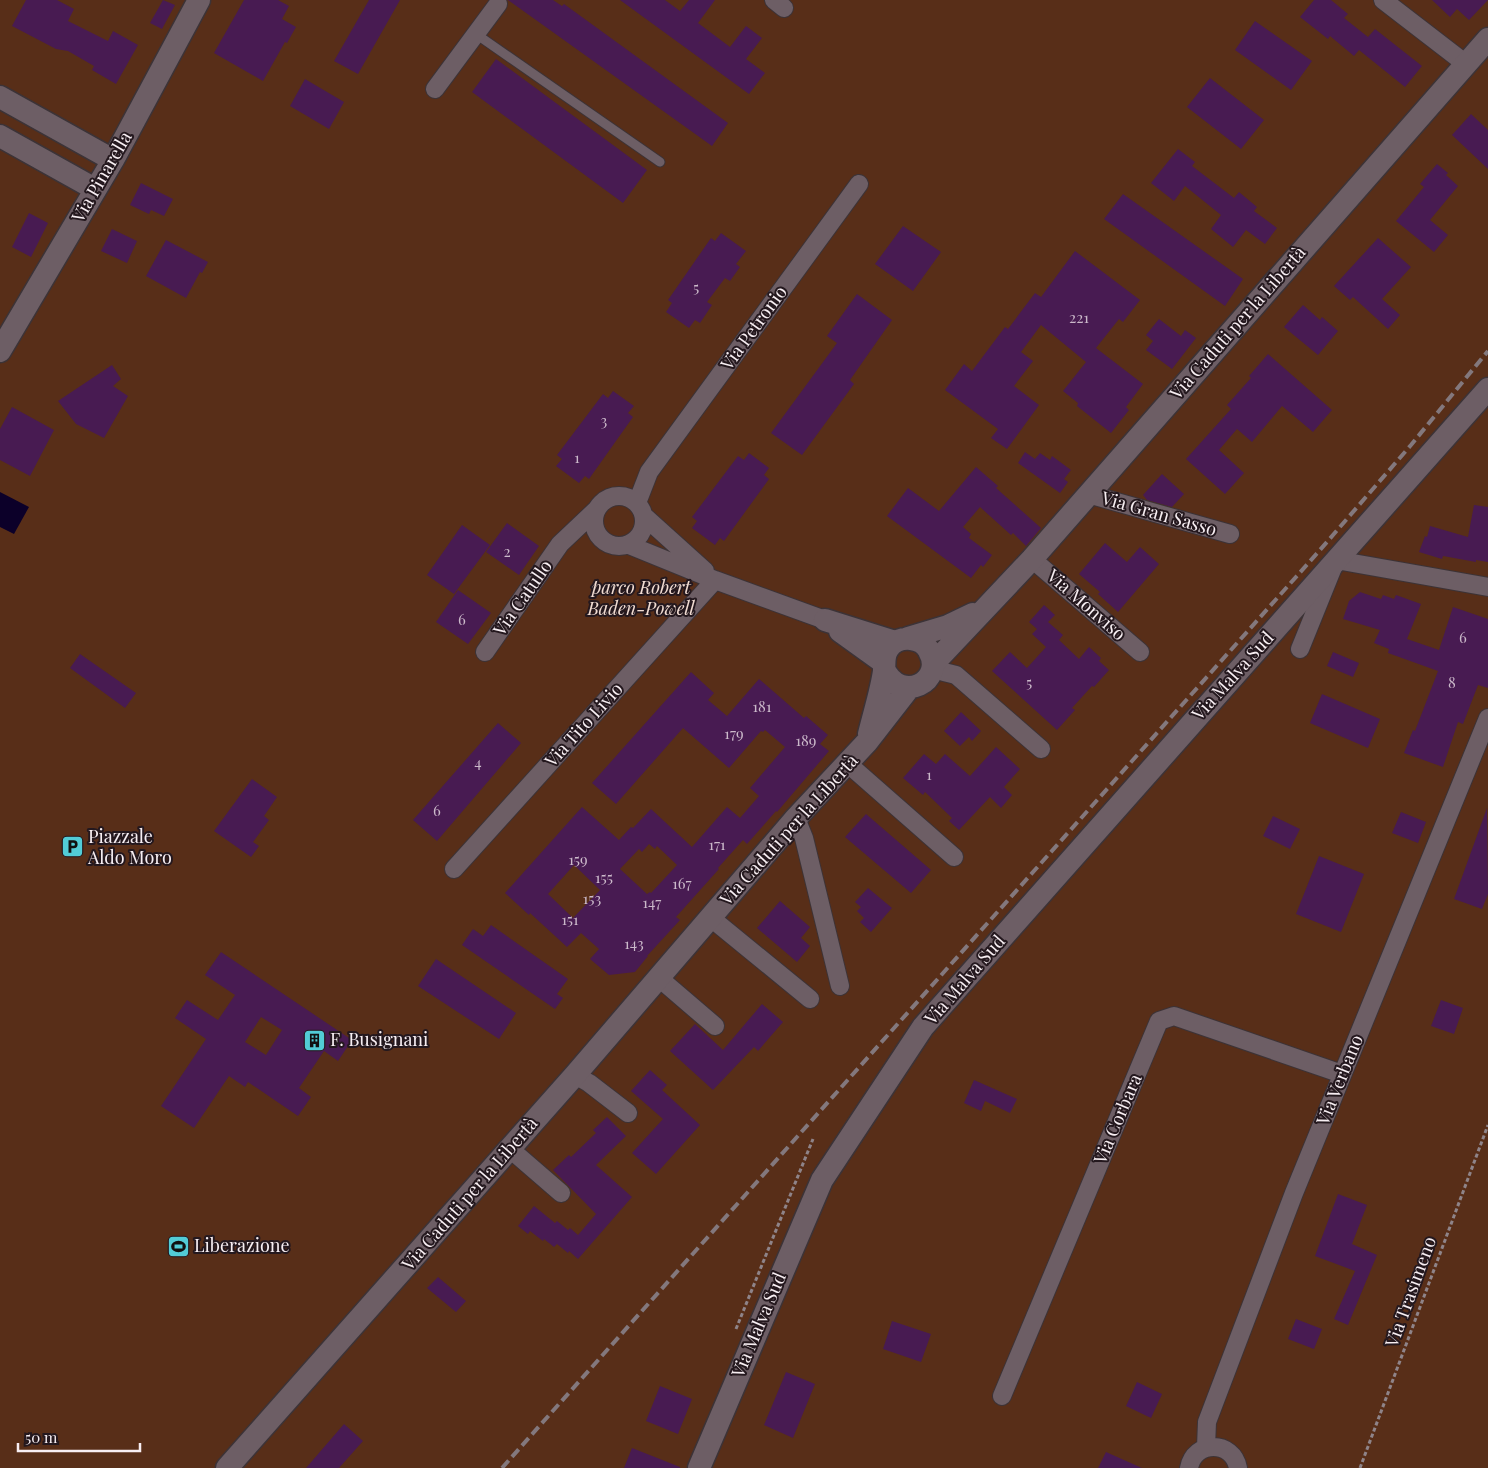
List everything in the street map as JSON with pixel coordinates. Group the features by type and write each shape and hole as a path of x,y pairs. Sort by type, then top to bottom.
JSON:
{"street":[{"name":"Via Pinarella","path":"0,351 113,160 199,0"},
{"path":"1383,0 1466,64"},
{"path":"435,89 476,34 497,1"},
{"name":"Via Caduti per la Libertà","path":"933,664 1032,559 1488,39"},
{"path":"0,97 113,160"},
{"path":"0,136 95,189"},
{"name":"Via Petronio","path":"612,497 649,472 859,184"},
{"name":"Via Malva Sud","path":"699,1468 822,1180 923,1027 1488,389"},
{"name":"Via Petronio","path":"641,509 649,472"},
{"name":"Via Gran Sasso","path":"1088,494 1230,534"},
{"name":"Via Catullo","path":"484,652 560,544 601,504 612,497 626,497 641,509 715,580"},
{"path":"597,509 594,523 599,537"},
{"path":"629,545 640,537 645,523 641,509"},
{"name":"Via Catullo","path":"560,544 582,535 599,537 612,546 621,547 629,545 715,580 825,620"},
{"name":"Via Monviso","path":"1032,559 1140,652"},
{"path":"1336,560 1488,587"},
{"name":"Via Malva Sud","path":"1300,648 1336,560"},
{"name":"Via Tito Livio","path":"454,869 715,580"},
{"path":"867,742 885,654 889,647 902,640 948,626 988,606"},
{"path":"825,620 902,640 923,643 928,649 933,664 944,672 956,675 1041,750"},
{"path":"825,620 884,666 888,677 901,687 910,688 923,683 928,678 933,664"},
{"name":"Via Caduti per la Libertà","path":"232,1466 575,1075 796,818 867,742 910,688"},
{"name":"Via Verbano","path":"1206,1447 1207,1422 1294,1193 1488,718"},
{"path":"847,763 954,857"},
{"path":"796,818 804,838 840,986"},
{"name":"Via Caduti per la Libertà","path":"711,918 810,999"},
{"path":"659,978 715,1026"},
{"name":"Via Corbara","path":"1002,1396 1159,1021 1174,1016 1342,1074"},
{"path":"575,1075 589,1083 628,1113"},
{"path":"509,1148 561,1193"},
{"path":"1189,1468 1194,1456 1206,1447 1222,1448 1230,1452 1235,1458 1238,1468"}],"lane":[{"path":"476,34 660,162"}],"path":[{"name":"Via Trasimeno","path":"1360,1468 1488,1125"},
{"path":"735,1331 813,1139"}],"green space":[{"name":"parco Robert Baden-Powell","path":"0,0 1488,0 1488,1468 0,1468"}],"shaded area":[{"path":"0,492 29,507 14,534 0,527"}],"building":[{"path":"26,0 57,0 74,9 68,21 108,41 113,31 138,45 116,84 92,70 94,66 68,51 56,49 12,26"},
{"path":"163,0 175,5 162,29 150,23"},
{"path":"244,0 278,0 289,6 282,19 296,27 287,43 285,42 263,81 214,53"},
{"path":"369,0 400,0 358,74 334,61"},
{"path":"508,0 553,0 562,6 564,4 728,123 712,146"},
{"path":"620,0 665,0 680,11 689,0 715,0 698,23 730,47 746,26 762,38 746,59 765,73 749,94"},
{"path":"1314,0 1331,0 1348,14 1344,18 1368,37 1375,29 1422,66 1405,87 1359,50 1354,56 1330,36 1328,39 1300,17"},
{"path":"1432,0 1488,0 1469,20 1457,9 1450,17"},
{"path":"1255,21 1312,61 1291,90 1235,50"},
{"path":"496,59 647,170 623,203 472,92"},
{"path":"1210,78 1264,120 1241,149 1187,107"},
{"path":"305,79 344,102 329,129 290,106"},
{"path":"1471,114 1488,130 1488,169 1452,135"},
{"path":"1178,149 1195,162 1192,166 1234,198 1239,192 1257,207 1254,211 1277,228 1265,244 1246,230 1233,247 1211,229 1221,215 1185,186 1174,201 1151,183"},
{"path":"1437,164 1448,173 1446,175 1458,186 1430,220 1448,235 1434,252 1396,221 1424,187 1420,184"},
{"path":"141,183 173,199 164,216 151,210 149,214 130,205"},
{"path":"1123,194 1243,279 1225,306 1104,219"},
{"path":"29,213 48,223 31,257 12,247"},
{"path":"903,226 941,252 913,291 875,264"},
{"path":"112,229 137,241 127,263 101,251"},
{"path":"721,233 746,251 736,264 740,267 730,281 725,278 707,302 712,305 700,323 695,320 689,328 666,312 672,303 668,300 711,238 715,241"},
{"path":"1378,238 1411,267 1382,299 1400,315 1388,329 1353,297 1350,300 1334,286"},
{"path":"166,240 208,262 202,273 200,272 186,298 146,276"},
{"path":"1075,251 1140,300 1123,322 1119,319 1096,348 1143,384 1126,407 1129,410 1111,433 1077,406 1078,403 1063,391 1086,362 1041,325 1021,352 1033,361 1014,386 1039,405 1007,449 991,438 998,429 945,390 964,364 972,371 1005,327 1008,329 1035,293 1041,297"},
{"path":"857,294 892,320 850,380 854,384 802,455 771,433 837,343 827,336"},
{"path":"1303,305 1320,320 1322,317 1338,331 1318,355 1284,327"},
{"path":"1159,319 1181,336 1185,330 1196,338 1172,369 1146,350 1153,341 1146,335"},
{"path":"1268,354 1332,410 1313,432 1282,406 1252,442 1237,429 1219,450 1244,473 1225,494 1186,459 1231,409 1227,405 1251,378 1249,376"},
{"path":"112,365 121,379 113,386 128,396 104,438 76,424 58,401"},
{"path":"613,391 634,406 628,413 633,417 589,479 585,476 579,483 556,466 562,459 557,455 603,394 608,398"},
{"path":"12,407 54,430 30,476 0,460 0,429"},
{"path":"1025,452 1035,459 1040,453 1050,460 1052,456 1071,470 1064,479 1068,482 1060,493 1018,463"},
{"path":"749,453 769,468 764,475 769,479 724,541 720,538 715,545 692,528 697,521 692,517 738,456 744,460"},
{"path":"976,467 998,486 996,488 1041,528 1026,546 1013,533 1011,535 980,507 963,527 971,534 969,538 992,555 971,578 887,516 908,488 939,511"},
{"path":"1162,474 1184,494 1172,507 1147,500 1143,495"},
{"path":"1474,505 1488,507 1488,562 1476,560 1476,562 1443,556 1442,559 1419,552 1425,536 1427,537 1430,526 1468,537"},
{"path":"507,523 539,546 519,575 486,552"},
{"path":"462,525 490,545 454,594 427,575"},
{"path":"1105,543 1127,562 1140,547 1159,564 1118,612 1098,594 1100,592 1079,574"},
{"path":"458,590 491,613 468,644 436,622"},
{"path":"1360,592 1381,599 1383,595 1394,599 1396,595 1421,604 1407,639 1439,650 1453,607 1488,619 1488,688 1478,685 1463,724 1458,722 1443,767 1404,753 1413,730 1415,731 1438,671 1388,653 1389,649 1374,643 1380,630 1343,619 1349,601"},
{"path":"1044,605 1055,615 1048,622 1063,635 1059,640 1079,659 1089,647 1101,658 1099,661 1109,670 1072,708 1075,710 1057,730 992,671 1010,652 1027,668 1046,647 1032,634 1037,629 1029,622"},
{"path":"1333,652 1359,663 1353,677 1327,666"},
{"path":"80,654 136,693 125,708 70,668"},
{"path":"691,672 714,693 708,700 727,716 759,679 804,718 806,716 828,735 820,744 829,751 747,844 743,840 718,868 676,917 680,920 635,972 609,975 590,959 599,949 581,933 567,947 505,893 582,807 619,840 651,809 692,847 727,807 740,818 759,796 750,788 785,747 765,730 761,731 729,768 683,728 616,804 592,783","holes":["649,844 655,849 657,846 677,865 651,893 647,894 620,869 639,849 642,852","574,865 600,890 573,918 548,894"]},
{"path":"1322,694 1380,719 1368,748 1310,723"},
{"path":"961,712 981,731 972,741 969,737 960,746 944,731"},
{"path":"498,723 521,743 437,841 413,820"},
{"path":"996,747 1020,769 1004,787 1012,795 1001,808 990,797 959,830 949,821 952,818 925,792 923,795 903,778 924,754 936,764 945,754 970,776"},
{"path":"252,779 277,797 264,816 269,820 253,842 259,846 251,857 214,831"},
{"path":"1487,808 1488,894 1482,909 1454,899"},
{"path":"1401,812 1426,822 1418,843 1392,833"},
{"path":"866,814 931,870 911,893 845,837"},
{"path":"1273,816 1300,829 1290,849 1263,836"},
{"path":"1319,856 1364,874 1341,932 1296,914"},
{"path":"868,888 892,908 871,932 860,922 864,918 857,911 861,907 855,902"},
{"path":"780,901 810,927 801,938 810,946 797,962 757,928"},
{"path":"491,925 568,979 557,994 563,998 555,1009 462,945 473,929 483,936"},
{"name":"F. Busignani","path":"221,952 352,1040 338,1061 324,1051 299,1088 311,1097 298,1116 248,1082 245,1087 229,1076 194,1128 161,1106 206,1039 175,1018 187,1000 218,1020 235,995 205,975","holes":["261,1017 282,1030 266,1055 245,1042"]},
{"path":"436,959 516,1013 499,1039 418,986"},
{"path":"1441,1000 1463,1008 1454,1034 1431,1026"},
{"path":"762,1004 783,1022 758,1051 754,1047 713,1090 670,1051 695,1024 723,1050"},
{"path":"650,1070 667,1085 662,1090 700,1125 656,1174 632,1153 663,1119 631,1091"},
{"path":"974,1080 1017,1099 1010,1113 985,1101 981,1111 964,1103"},
{"path":"607,1117 626,1136 596,1165 632,1197 578,1259 557,1244 554,1247 530,1231 528,1234 518,1226 534,1206 555,1223 557,1221 578,1235 596,1214 553,1170 569,1155 571,1157 596,1133 593,1130"},
{"path":"1338,1194 1367,1205 1352,1244 1377,1255 1348,1325 1334,1319 1355,1271 1315,1256"},
{"path":"438,1277 466,1301 456,1312 427,1288"},
{"path":"1296,1319 1322,1329 1314,1349 1288,1339"},
{"path":"892,1321 931,1334 921,1362 883,1349"},
{"path":"786,1372 815,1384 793,1438 764,1425"},
{"path":"1137,1382 1162,1394 1151,1418 1126,1406"},
{"path":"660,1386 692,1399 678,1434 646,1421"},
{"path":"344,1424 363,1441 339,1468 306,1468"},
{"path":"632,1448 680,1467 680,1468 624,1468"},
{"path":"1106,1452 1142,1468 1098,1468"}],"railway":[{"path":"502,1468 1320,550 1411,445 1488,351"}],"place":[{"name":"Piazzale Aldo Moro","path":"72,847"},
{"name":"F. Busignani","path":"314,1040"},
{"name":"Liberazione","path":"178,1246"}]}
